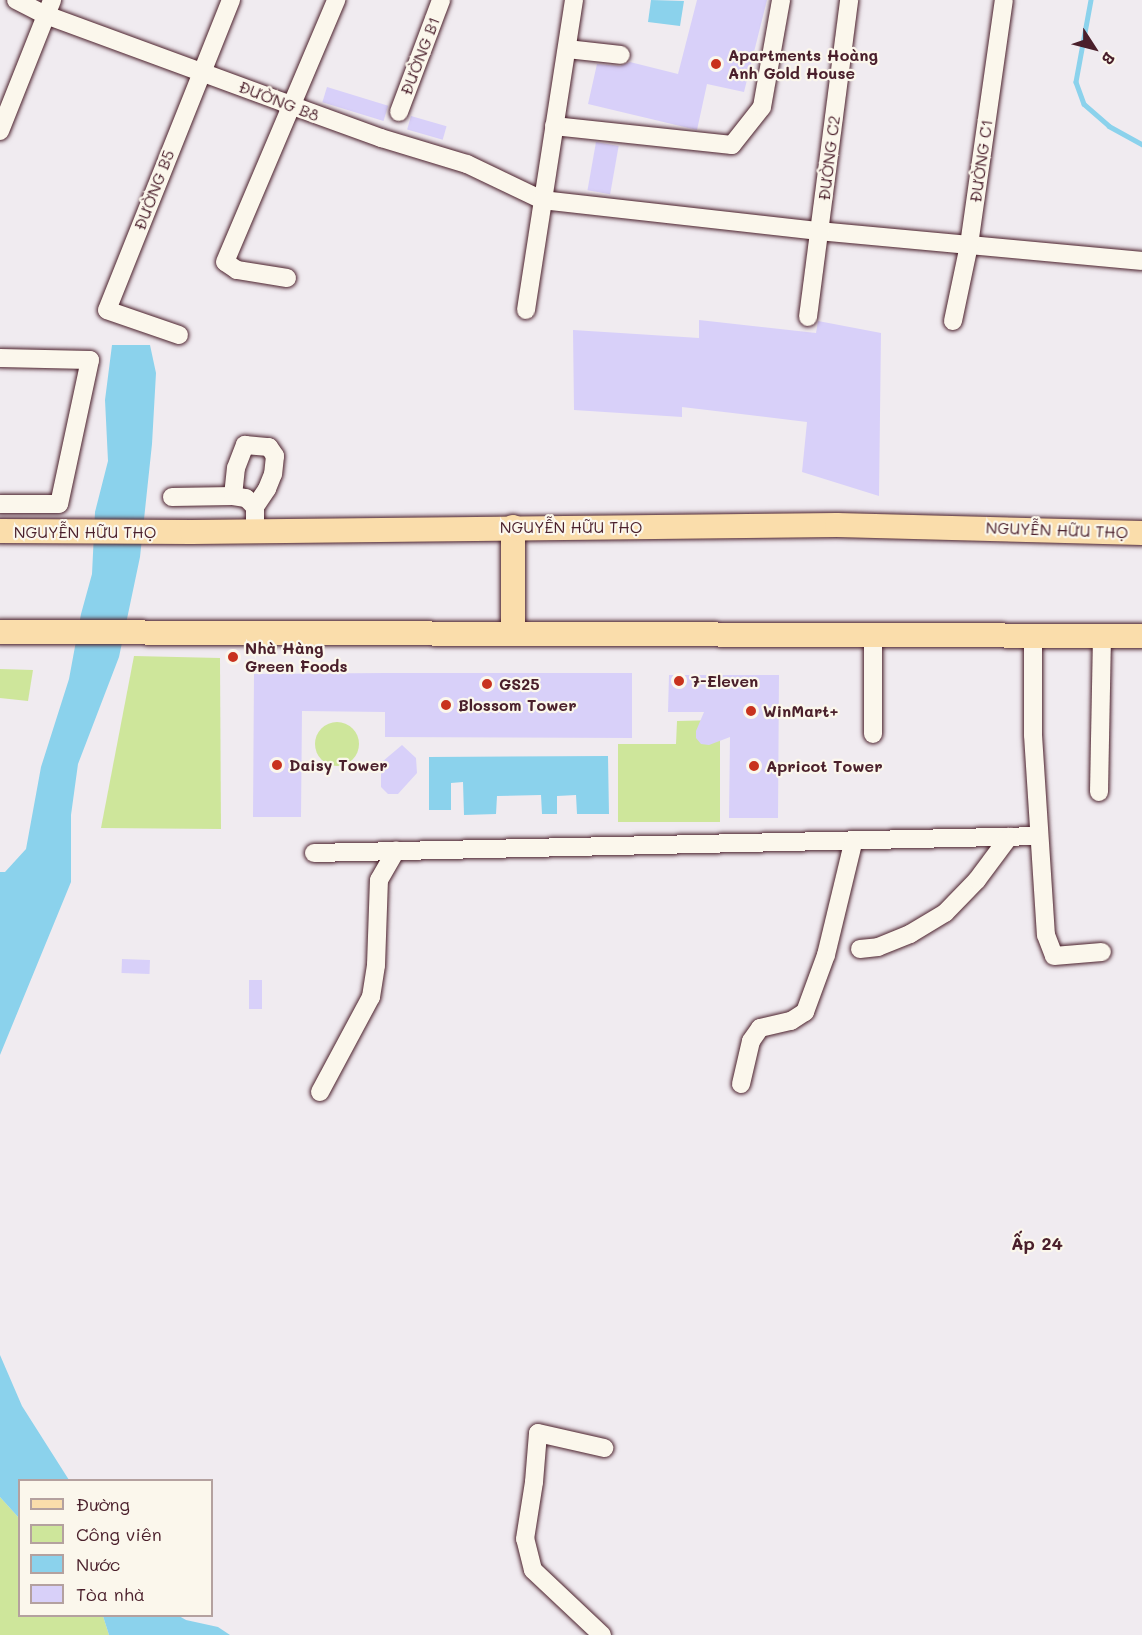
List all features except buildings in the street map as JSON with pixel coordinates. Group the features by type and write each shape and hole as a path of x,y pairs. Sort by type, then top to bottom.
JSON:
{"main road":[{"name":"NGUYỄN HỮU THỌ","path":"0,531 60,533 837,525 1142,533"},
{"path":"513,527 513,634"},
{"path":"0,632 1142,636"}],"street":[{"name":"ĐƯỜNG B8","path":"16,0 49,7 200,71 292,106 381,138 467,164 542,200 819,231 1142,261"},
{"name":"ĐƯỜNG B5","path":"179,335 107,310 200,71 231,0"},
{"path":"287,278 237,270 225,262 336,0"},
{"name":"ĐƯỜNG B1","path":"399,112 441,0"},
{"path":"526,310 574,0"},
{"path":"554,126 732,145 762,107 782,0"},
{"name":"ĐƯỜNG C2","path":"808,317 849,0"},
{"name":"ĐƯỜNG C1","path":"953,321 969,245 1004,0"},
{"path":"0,131 49,7"},
{"path":"567,50 621,55"},
{"path":"0,358 90,360 59,504 0,504"},
{"path":"233,496 236,468 245,445 269,447 275,456 273,474 267,489 255,507 255,531"},
{"path":"172,497 233,496 246,498 255,507"},
{"path":"1033,635 1033,735 1039,837 1044,873 1043,917 1052,953 1062,957 1102,952"},
{"path":"873,636 873,734"},
{"path":"1100,792 1102,636"},
{"path":"860,949 878,947 910,934 939,918 978,880 1010,837"},
{"path":"314,853 853,843 1039,837"},
{"path":"741,1083 750,1041 760,1028 791,1021 805,1012 826,955 853,843"},
{"path":"320,1092 371,997 376,965 379,880 396,851"},
{"path":"602,1635 533,1570 525,1539 534,1482 538,1434 604,1448"}],"green space":[{"path":"134,656 220,658 221,829 101,828"},
{"path":"0,669 33,670 28,701 0,698"},
{"path":"720,720 720,822 618,822 618,744 676,744 677,721"},
{"path":"337,722 353,728 359,744 353,760 337,766 321,760 315,744 321,728"},
{"path":"0,1497 18,1517 18,1617 103,1617 109,1635 0,1635"}],"water":[{"path":"651,0 684,1 680,26 648,22"},
{"path":"112,345 150,345 156,373 152,444 140,557 119,657 78,764 71,815 71,882 0,1055 0,872 5,872 26,849 41,767 69,679 81,614 92,574 95,512 108,461 105,400"},
{"path":"608,756 609,814 577,814 576,795 557,796 557,814 542,814 541,795 497,796 496,814 464,815 463,782 451,783 451,810 429,810 429,757"},
{"path":"0,1355 22,1406 68,1479 18,1479 18,1517 0,1497"},
{"path":"103,1617 181,1617 218,1627 230,1635 109,1635"}],"waterway":[{"path":"1091,0 1076,82 1084,104 1109,126 1142,144"}],"place":[{"name":"Apartments Hoàng Anh Gold House","path":"716,64"},
{"name":"Nhà Hàng Green Foods","path":"233,657"},
{"name":"7-Eleven","path":"679,681"},
{"name":"GS25","path":"487,684"},
{"name":"Blossom Tower","path":"446,705"},
{"name":"WinMart+","path":"751,711"},
{"name":"Daisy Tower","path":"277,765"},
{"name":"Apricot Tower","path":"754,766"}],"district":[{"name":"Ấp 24","path":"1037,1243"}]}
